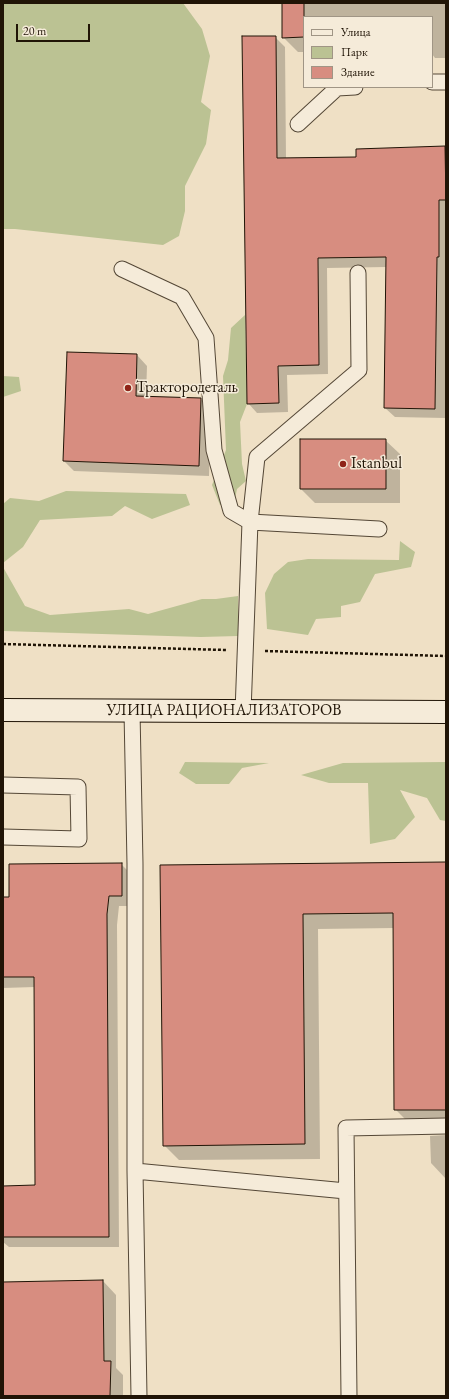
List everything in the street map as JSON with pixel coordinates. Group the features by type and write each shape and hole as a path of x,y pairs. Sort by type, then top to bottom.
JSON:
{"main road":[{"name":"УЛИЦА РАЦИОНАЛИЗАТОРОВ","path":"3,710 446,712"}],"lane":[{"path":"433,82 446,82"},
{"path":"298,124 337,88"},
{"path":"122,270 182,297 206,338 214,450 231,511 250,522 379,529"},
{"path":"243,712 250,522 257,457 359,370 358,273"},
{"path":"132,711 135,864 135,1171 139,1396"},
{"path":"3,785 78,787 79,839 3,838"},
{"path":"349,1396 346,1128 446,1126"},
{"path":"135,1171 346,1191"}],"green space":[{"path":"3,3 183,3 202,29 210,56 201,102 211,110 206,144 185,186 185,211 179,236 163,245 3,229"},
{"path":"245,315 247,404 240,422 242,464 246,481 237,489 234,504 220,505 212,485 226,450 223,376 228,360 231,328"},
{"path":"3,376 19,377 21,391 3,397"},
{"path":"66,491 186,494 190,505 152,519 125,506 112,516 40,520 23,547 3,563 3,504 10,498 39,501"},
{"path":"400,541 415,552 411,567 375,574 360,602 341,606 341,617 316,619 308,635 267,629 265,593 274,574 288,562 308,559 399,560"},
{"path":"3,567 25,606 50,615 129,609 148,614 202,599 238,596 238,636 201,637 3,631"},
{"path":"185,762 269,763 242,768 229,784 196,784 179,773"},
{"path":"446,762 446,821 440,820 427,798 400,790 415,817 395,839 370,844 368,783 329,783 301,775 343,763"}],"building":[{"path":"282,3 304,3 303,37 282,38"},
{"path":"242,36 276,36 277,158 356,157 356,149 445,146 446,200 439,200 435,409 384,408 386,257 318,258 319,365 278,366 279,403 247,404"},
{"path":"67,352 137,354 136,396 201,398 199,466 63,461"},
{"name":"Istanbul","path":"300,439 386,439 386,489 300,489"},
{"path":"446,862 446,1110 394,1110 393,913 303,914 305,1144 163,1146 160,865"},
{"path":"122,863 122,896 109,896 107,914 109,1237 3,1237 3,1186 35,1185 34,977 3,977 3,897 9,897 9,864"},
{"path":"103,1280 104,1361 111,1361 110,1396 3,1396 3,1282"}],"place":[{"name":"Трактородеталь","path":"128,388"},
{"name":"Istanbul","path":"343,464"}]}
